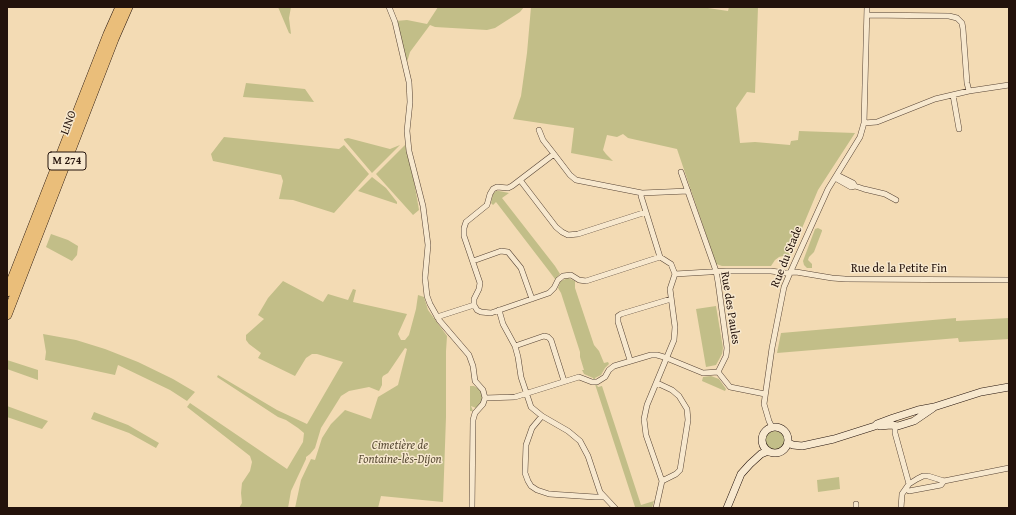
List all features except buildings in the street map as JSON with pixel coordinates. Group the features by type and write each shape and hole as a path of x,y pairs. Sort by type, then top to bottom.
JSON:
{"highway":[{"name":"LINO","path":"7,292 108,34 120,7"},
{"name":"LINO","path":"7,315 114,39 128,7"}],"street":[{"path":"389,7 409,82 410,102 407,131 409,151 422,199 428,245 425,275 430,304 437,317 469,355 473,366 475,381 483,390 485,398 483,404 475,413 473,420 472,508"},
{"path":"867,7 864,125 877,122 935,99 969,90 1009,85"},
{"path":"867,15 949,16 957,18 962,23 967,84 969,90"},
{"path":"953,95 959,129"},
{"name":"Rue du Stade","path":"772,427 764,404 784,287 828,189 860,137 864,125"},
{"path":"539,130 543,140 570,175 576,180 642,193 688,191"},
{"path":"554,154 510,188 497,187 493,189 487,205 466,222 464,236 480,284 474,298 474,305 478,311 484,313 499,310 552,291 558,280 563,276 571,275 579,280 586,281 660,257"},
{"name":"Rue des Paules","path":"681,172 716,271 727,343 726,356 718,372"},
{"path":"836,176 853,183 855,186 864,190 885,194 896,200"},
{"path":"520,180 559,230 568,235 578,234 646,212"},
{"path":"642,193 641,196 660,257 670,264 675,274 670,289 676,333 645,413 644,425 662,481 656,508"},
{"path":"473,261 501,252 508,252 521,268 532,299"},
{"name":"Rue de la Petite Fin","path":"675,274 716,271 762,271 796,272 845,279 1009,280"},
{"path":"630,360 618,322 618,316 671,299"},
{"path":"437,317 474,305"},
{"path":"499,310 503,322 515,346 521,377 531,407 542,416 568,431 580,441 600,492 603,497 615,508"},
{"path":"515,346 544,336 548,337 551,340 564,381"},
{"path":"485,398 511,398 579,377 592,382 600,381 605,377 612,366 651,354 667,358 703,373 718,372 730,387 765,394"},
{"path":"657,383 672,390 679,396 685,404 688,420 680,470 676,474 662,481"},
{"path":"788,443 798,446 812,445 875,426 876,424 893,423 917,414 931,406 934,407 981,392 1009,386"},
{"path":"542,416 532,428 526,444 525,473 531,486 537,490 549,494 603,497"},
{"path":"893,423 909,484"},
{"path":"772,427 777,427 785,431 788,443 787,447 780,453 772,453 768,451 763,444 763,436 766,431 772,427"},
{"path":"727,508 743,471 756,458 768,451"},
{"path":"901,508 901,497 909,484 926,475 944,481 1009,468"},
{"path":"906,489 909,492 941,485 944,481"}],"green space":[{"path":"278,7 291,7 289,18 291,34 289,33"},
{"path":"438,7 524,7 520,12 495,28 487,30 435,27 430,25 410,52 407,62 396,21 407,20 427,24"},
{"path":"531,7 701,7 728,11 729,7 758,7 755,93 747,92 736,108 740,143 755,142 790,145 791,141 798,140 799,131 855,133 818,190 790,257 779,257 771,266 722,266 716,264 677,149 628,138 623,134 617,137 607,135 603,150 613,161 571,153 574,128 513,119 521,96"},
{"path":"246,83 305,89 314,102 243,97"},
{"path":"224,137 339,149 344,145 369,174 334,213 293,200 279,199 283,181 281,175 213,161 211,154"},
{"path":"348,138 390,149 400,145 372,173 344,140"},
{"path":"405,145 414,181 419,210 413,215 376,174"},
{"path":"372,177 386,188 397,204 358,191"},
{"path":"496,191 509,193 502,198 555,266 560,274 557,277 561,281 568,278 575,281 575,288 594,345 599,351 604,363 608,362 609,364 601,375 595,378 597,385 598,387 602,386 641,505 654,501 652,508 634,508 635,507 593,378 584,374 582,370 584,370 580,352 561,293 558,288 560,283 556,278 555,279 496,202 493,205 491,203 493,194"},
{"path":"818,228 822,231 814,252 808,260 812,264 812,268 807,268 803,261 815,229"},
{"path":"51,234 68,240 78,246 77,255 72,261 46,247"},
{"name":"Cimetière de Fontaine-lès-Dijon","path":"283,281 323,302 328,294 348,300 353,289 356,290 353,302 407,314 398,334 401,340 405,340 409,335 418,295 424,297 428,310 447,336 443,502 381,496 378,508 295,508 301,480 311,459 315,460 322,438 331,424 345,410 371,419 378,397 398,385 407,349 405,348 388,373 383,376 382,385 379,391 369,387 349,391 341,396 321,428 315,448 306,457 291,491 288,508 239,508 242,503 242,483 250,471 252,462 250,456 187,407 190,403 287,469 303,442 304,433 217,377 218,375 277,410 307,424 343,362 317,354 312,354 306,358 295,376 258,358 261,353 249,344 246,340 246,335 264,319 258,315 268,298"},
{"path":"716,306 723,348 722,354 716,365 706,367 696,309"},
{"path":"956,318 956,321 1009,318 1009,339 959,342 958,338 777,353 781,333"},
{"path":"43,334 76,340 105,349 138,362 173,379 195,392 187,401 170,390 118,365 115,375 45,360 46,352"},
{"path":"7,360 38,370 38,380 7,369"},
{"path":"711,376 719,379 726,389 725,391 702,381 703,377"},
{"path":"470,386 474,386 479,389 483,397 480,405 476,408 471,406 473,411 470,411"},
{"path":"7,406 48,421 42,429 7,417"},
{"path":"94,412 128,425 159,443 156,448 129,433 91,419"},
{"path":"775,431 782,434 785,441 782,448 775,451 768,448 765,441 768,434"},
{"path":"839,477 840,489 818,492 817,480"}]}
